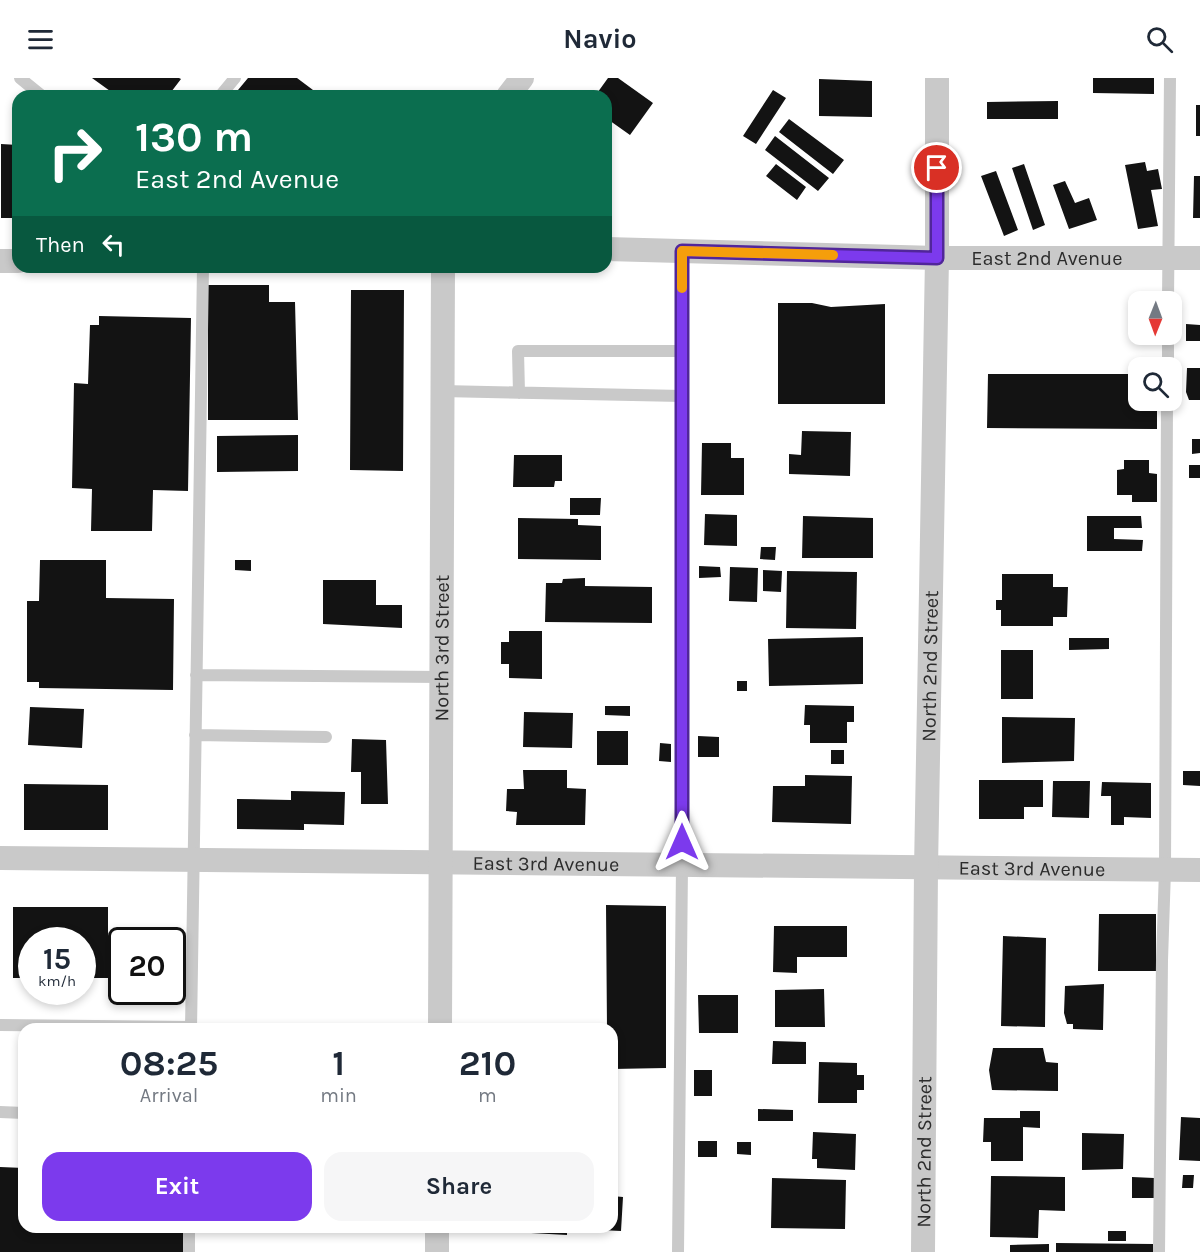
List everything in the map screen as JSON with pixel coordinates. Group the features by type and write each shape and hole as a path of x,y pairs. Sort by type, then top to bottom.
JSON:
{"street":[{"path":"513,90 522,78"},
{"name":"North 2nd Street","path":"923,1252 926,869 937,258 937,78"},
{"name":"East 2nd Avenue","path":"612,249 937,258 1200,258"},
{"name":"North 3rd Street","path":"440,1023 443,273"},
{"name":"East 3rd Avenue","path":"0,858 1200,870"},
{"path":"437,1233 437,1252"}],"lane":[{"path":"20,78 35,90"},
{"path":"225,90 235,78"},
{"path":"1168,291 1170,78"},
{"path":"678,1252 682,866 682,251"},
{"path":"191,1023 203,273"},
{"path":"519,393 518,351 682,351"},
{"path":"442,391 682,396"},
{"path":"1159,1252 1165,870 1167,411"},
{"path":"196,675 442,677"},
{"path":"195,735 326,736"},
{"path":"0,1025 18,1025"},
{"path":"0,1112 18,1113"},
{"path":"189,1233 189,1252"}],"building":[{"path":"92,78 181,79 173,90 109,90"},
{"path":"248,78 297,78 313,90 238,90"},
{"path":"608,78 618,78 653,103 630,135 612,122 612,90 599,90"},
{"path":"1093,78 1154,78 1154,94 1093,93"},
{"path":"819,79 872,81 872,117 819,116"},
{"path":"773,90 786,98 756,144 743,136"},
{"path":"1058,101 1058,119 987,119 987,102"},
{"path":"1196,105 1200,105 1200,136 1196,136"},
{"path":"789,119 844,160 833,174 779,132"},
{"path":"775,136 829,178 818,191 765,150"},
{"path":"1,144 12,145 12,218 1,218"},
{"path":"1145,162 1147,171 1158,169 1162,189 1151,190 1158,226 1138,229 1125,165"},
{"path":"776,164 806,187 797,200 766,176"},
{"path":"1024,164 1045,225 1033,230 1012,168"},
{"path":"996,171 1018,230 1004,236 981,176"},
{"path":"1194,176 1200,176 1200,218 1193,218"},
{"path":"1065,181 1075,203 1089,198 1097,220 1069,229 1053,185"},
{"path":"208,285 269,285 269,302 295,302 298,420 208,420"},
{"path":"351,290 404,290 403,471 350,470"},
{"path":"778,303 812,303 831,307 885,304 885,404 778,404"},
{"path":"99,316 191,318 188,491 153,490 152,531 91,531 92,489 72,488 74,383 88,384 90,325 99,325"},
{"path":"1186,324 1200,325 1200,341 1186,341"},
{"path":"1187,368 1200,368 1200,400 1189,400 1186,392"},
{"path":"988,374 1128,374 1128,411 1157,411 1157,429 987,428"},
{"path":"802,431 851,432 850,476 789,474 789,454 801,455"},
{"path":"298,435 298,471 217,472 217,436"},
{"path":"1192,439 1200,439 1200,453 1192,454"},
{"path":"702,443 731,443 731,458 744,458 744,495 701,495"},
{"path":"514,455 562,455 562,481 555,481 554,487 513,487"},
{"path":"1124,460 1149,460 1149,473 1157,474 1157,502 1132,502 1132,495 1117,495 1117,470 1124,469"},
{"path":"1189,465 1200,465 1200,478 1189,478"},
{"path":"570,498 601,498 600,515 570,515"},
{"path":"705,514 737,515 737,546 704,545"},
{"path":"803,516 873,518 873,558 802,558"},
{"path":"1087,516 1141,516 1142,528 1114,528 1114,539 1143,540 1142,551 1087,551"},
{"path":"518,518 578,519 578,525 601,526 601,560 518,559"},
{"path":"761,547 776,547 775,560 760,559"},
{"path":"40,560 106,560 106,598 174,599 173,690 39,688 39,682 27,682 27,601 39,601"},
{"path":"235,560 251,560 251,571 235,570"},
{"path":"699,566 720,567 721,577 699,578"},
{"path":"730,567 758,568 757,602 729,601"},
{"path":"763,570 782,571 781,592 763,591"},
{"path":"787,571 857,572 856,629 786,628"},
{"path":"1002,574 1053,574 1053,587 1068,587 1067,617 1053,617 1053,626 1001,626 1001,610 996,610 996,600 1002,600"},
{"path":"585,578 585,586 652,587 652,623 545,622 546,583 562,583 563,579"},
{"path":"323,580 376,580 376,605 402,605 402,628 323,624"},
{"path":"509,631 542,631 542,679 509,678 509,664 501,664 501,642 509,642"},
{"path":"863,637 863,684 769,686 768,639"},
{"path":"1069,638 1109,638 1109,649 1069,650"},
{"path":"1001,650 1033,650 1033,699 1001,699"},
{"path":"737,681 747,681 747,691 737,691"},
{"path":"805,705 854,706 854,722 847,722 847,743 810,743 810,725 804,725"},
{"path":"605,706 630,706 630,716 605,715"},
{"path":"30,707 84,709 82,748 28,745"},
{"path":"524,712 573,713 572,748 523,747"},
{"path":"1002,717 1075,718 1074,761 1002,763"},
{"path":"597,731 628,731 628,765 597,765"},
{"path":"698,736 719,737 719,757 698,757"},
{"path":"352,739 386,740 388,804 361,804 361,772 351,772"},
{"path":"660,743 671,744 671,762 659,761"},
{"path":"831,750 844,750 844,764 831,764"},
{"path":"523,770 567,770 567,788 586,789 585,825 516,825 517,812 506,811 507,789 524,789"},
{"path":"1183,771 1200,771 1200,786 1183,785"},
{"path":"805,775 852,776 851,824 772,822 773,786 805,786"},
{"path":"979,780 1043,780 1043,807 1024,807 1024,819 979,819"},
{"path":"1053,781 1090,781 1089,818 1052,817"},
{"path":"1102,782 1151,783 1151,818 1124,817 1124,825 1111,825 1111,796 1101,796"},
{"path":"24,784 108,785 108,830 24,830"},
{"path":"291,791 345,792 344,825 304,824 304,830 237,829 237,799 291,800"},
{"path":"606,905 666,906 666,1068 618,1069 618,1023 607,1023"},
{"path":"13,907 108,907 108,978 96,978 96,927 18,927 18,978 13,978"},
{"path":"1099,914 1156,914 1156,971 1098,971"},
{"path":"774,926 847,926 847,957 797,957 797,973 773,972"},
{"path":"1003,936 1046,938 1045,1027 1001,1026"},
{"path":"1104,984 1103,1030 1073,1029 1073,1024 1067,1024 1064,1013 1065,986"},
{"path":"824,989 825,1027 775,1027 775,990"},
{"path":"698,995 738,995 738,1033 699,1033"},
{"path":"773,1041 806,1042 806,1064 772,1064"},
{"path":"993,1048 1043,1048 1046,1062 1058,1063 1058,1091 992,1090 989,1070"},
{"path":"819,1062 857,1063 857,1075 864,1075 864,1090 857,1090 857,1103 818,1103"},
{"path":"694,1070 712,1070 712,1096 694,1096"},
{"path":"758,1109 793,1110 793,1121 758,1121"},
{"path":"1020,1111 1040,1111 1040,1128 1023,1127 1023,1161 991,1161 991,1142 983,1142 984,1118 1020,1118"},
{"path":"1181,1117 1200,1118 1200,1161 1179,1160"},
{"path":"813,1132 856,1134 855,1170 817,1168 817,1159 812,1159"},
{"path":"1082,1133 1124,1134 1123,1169 1082,1170"},
{"path":"698,1141 717,1141 717,1157 698,1157"},
{"path":"737,1142 751,1142 751,1155 737,1154"},
{"path":"0,1167 18,1168 18,1233 183,1233 183,1252 0,1252"},
{"path":"1183,1175 1194,1175 1193,1188 1182,1188"},
{"path":"991,1176 1065,1177 1065,1211 1039,1210 1038,1238 990,1237"},
{"path":"1132,1177 1154,1178 1154,1198 1132,1198"},
{"path":"772,1178 846,1180 845,1229 771,1228"},
{"path":"618,1197 623,1197 621,1231 618,1231"},
{"path":"1108,1231 1126,1231 1126,1241 1108,1241"},
{"path":"531,1233 567,1233 567,1235"},
{"path":"1056,1243 1153,1244 1153,1252 1056,1252"},
{"path":"1049,1244 1049,1252 1010,1252 1010,1245"}],"slow traffic":[{"path":"682,288 682,251 833,255"}],"route":[{"path":"682,842 682,251 937,258 937,168"}]}
